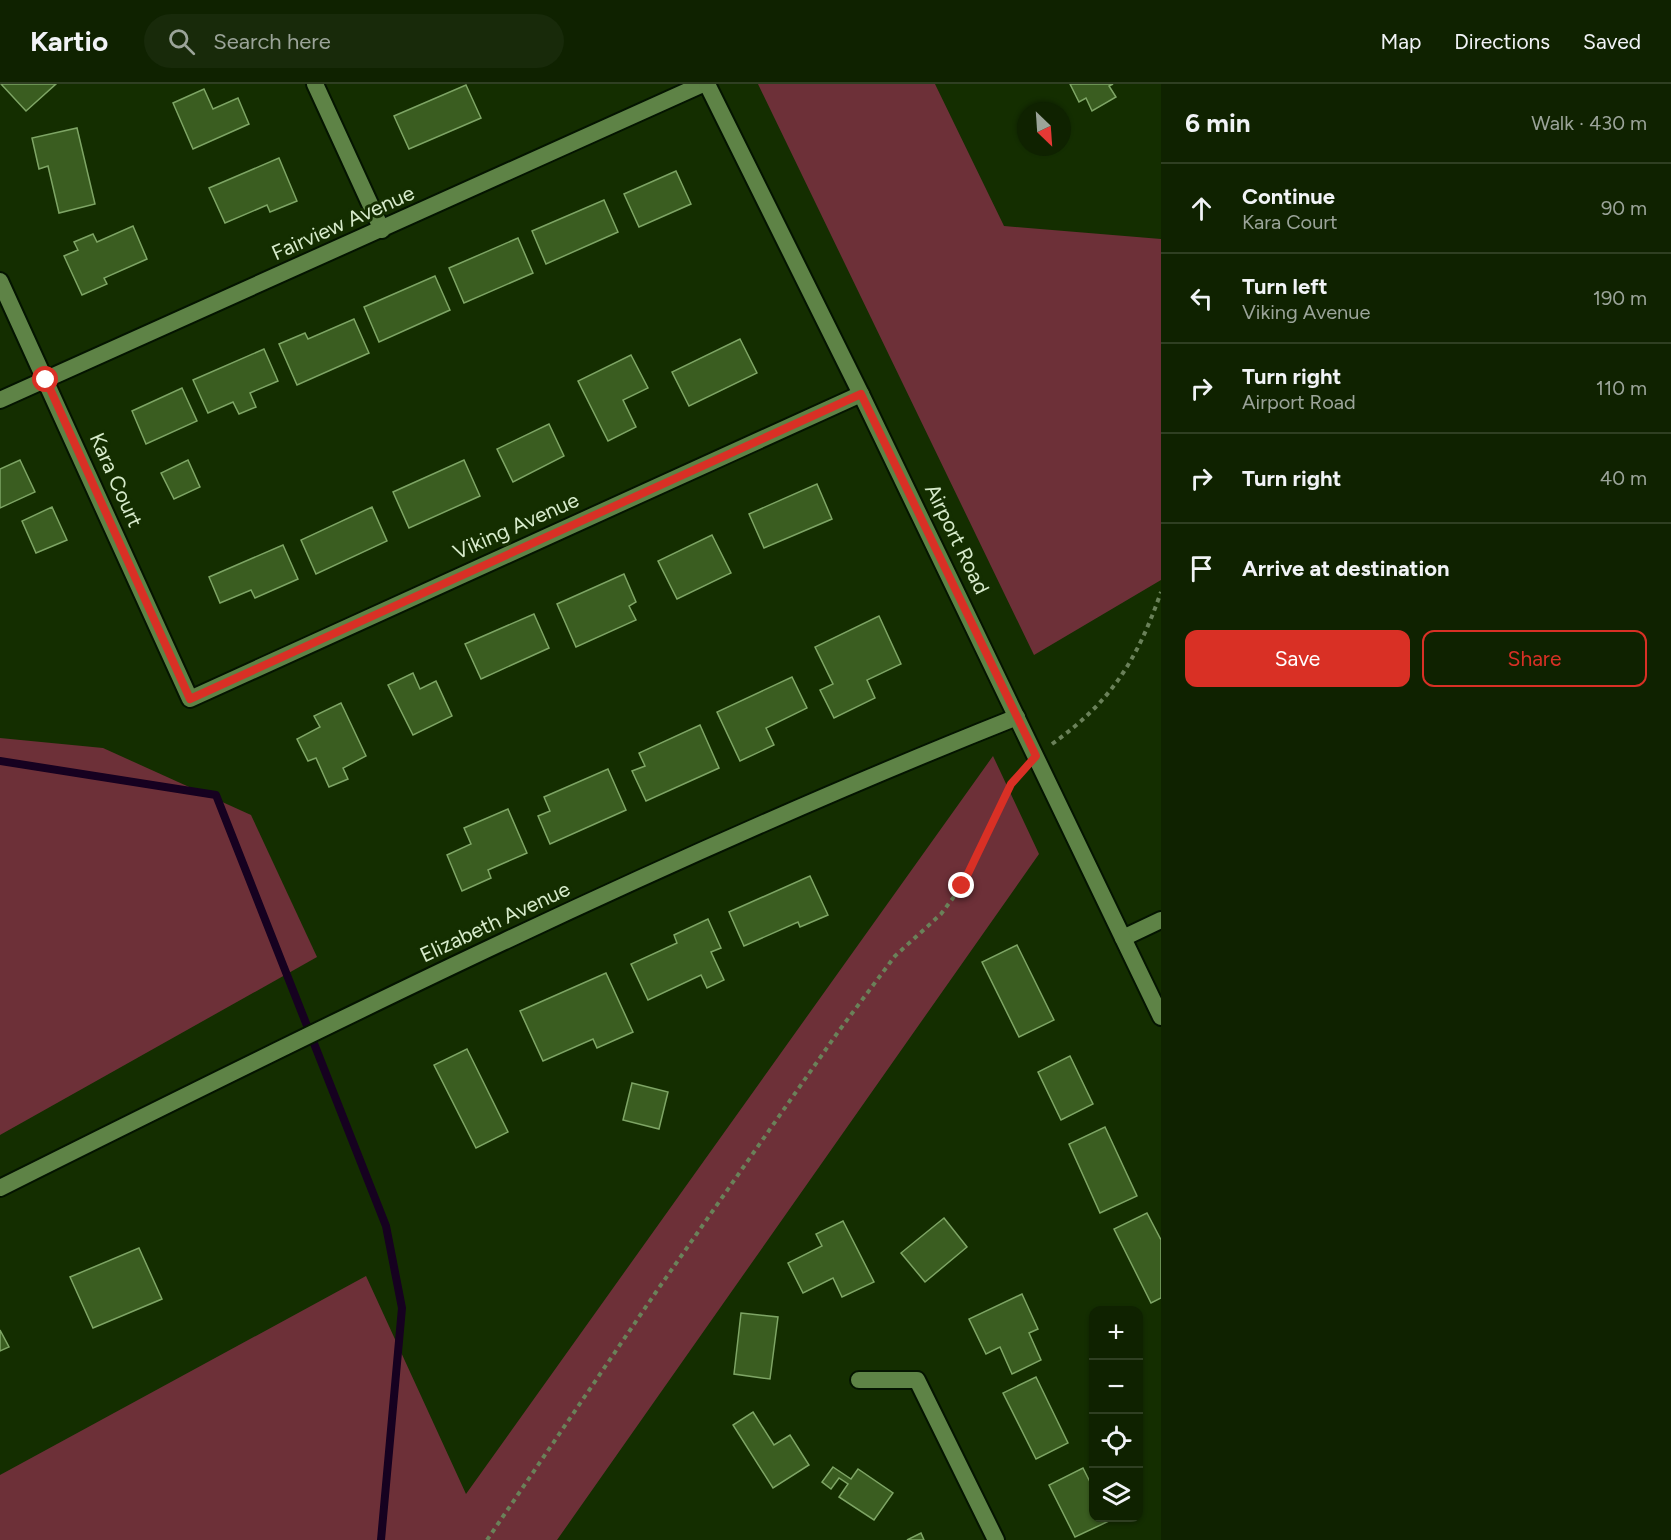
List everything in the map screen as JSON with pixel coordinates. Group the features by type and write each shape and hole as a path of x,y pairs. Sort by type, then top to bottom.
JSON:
{"street":[{"path":"315,84 382,230"},
{"name":"Fairview Avenue","path":"0,400 705,84"},
{"name":"Airport Road","path":"705,84 861,394 1161,1017"},
{"name":"Kara Court","path":"0,280 190,699"},
{"name":"Viking Avenue","path":"190,699 861,394"},
{"name":"Elizabeth Avenue","path":"0,1188 330,1023 858,780 1017,717"},
{"path":"1124,938 1161,920"},
{"path":"859,1380 917,1380 996,1540"}],"path":[{"path":"487,1540 656,1292 838,1032 895,956 941,914 962,886 1011,784 1036,756 1078,725 1119,682 1147,632 1161,592"}],"shaded area":[{"path":"758,84 935,84 1004,226 1161,239 1161,580 1034,655"},
{"path":"0,738 103,748 251,815 317,957 0,1135"},
{"path":"993,756 1039,854 557,1540 0,1540 0,1475 366,1276 466,1494"}],"building":[{"path":"1,84 56,84 26,111"},
{"path":"1070,84 1113,84 1109,86 1116,97 1092,111 1086,98 1079,102"},
{"path":"466,85 481,118 409,149 394,116"},
{"path":"204,89 213,109 238,98 249,124 193,149 173,103"},
{"path":"77,128 95,204 59,213 48,166 39,169 32,138"},
{"path":"279,158 297,201 270,212 267,205 225,223 209,188"},
{"path":"676,171 691,204 639,227 624,194"},
{"path":"604,200 618,232 546,264 532,231"},
{"path":"133,226 147,259 104,278 107,284 82,295 64,256 78,250 74,242 93,234 97,242"},
{"path":"518,238 533,273 464,303 449,268"},
{"path":"435,276 450,310 379,342 364,307"},
{"path":"354,319 369,353 297,385 279,344 305,333 308,339"},
{"path":"740,339 757,373 689,406 672,372"},
{"path":"264,349 278,381 250,393 256,407 239,414 233,402 208,413 193,380"},
{"path":"631,355 648,388 623,400 636,427 608,441 578,381"},
{"path":"182,388 197,421 146,444 132,411"},
{"path":"549,424 564,456 513,482 497,449"},
{"path":"20,460 35,492 0,508 0,469"},
{"path":"188,460 200,487 174,499 161,473"},
{"path":"464,460 480,496 409,528 393,492"},
{"path":"817,484 832,519 764,548 749,514"},
{"path":"52,507 67,540 36,553 22,521"},
{"path":"372,507 387,541 316,574 301,540"},
{"path":"712,535 731,573 677,599 658,561"},
{"path":"283,545 298,579 255,598 251,590 220,603 209,577"},
{"path":"624,574 636,602 629,606 636,620 576,647 557,604"},
{"path":"534,614 549,648 481,679 465,644"},
{"path":"879,616 901,664 867,680 875,698 834,718 820,690 833,684 815,647"},
{"path":"413,673 420,689 436,681 452,716 413,735 388,685"},
{"path":"792,677 807,708 766,728 774,745 740,761 717,712"},
{"path":"341,703 366,756 343,768 348,779 329,787 316,758 308,761 297,739 320,727 314,716"},
{"path":"700,725 719,768 646,801 632,771 645,766 639,753"},
{"path":"608,769 626,810 550,844 538,816 550,811 544,797"},
{"path":"508,809 527,853 488,870 491,878 462,891 447,855 471,844 464,828"},
{"path":"810,876 828,915 800,927 798,922 744,946 729,912"},
{"path":"708,919 721,948 711,952 724,980 707,988 701,975 648,1000 631,964 677,943 674,935"},
{"path":"1017,945 1054,1020 1019,1037 982,962"},
{"path":"606,973 633,1032 597,1048 593,1039 543,1061 520,1011"},
{"path":"467,1049 508,1132 476,1148 434,1065"},
{"path":"1070,1056 1093,1104 1061,1120 1038,1072"},
{"path":"632,1083 668,1092 659,1129 623,1120"},
{"path":"1105,1127 1137,1196 1100,1213 1069,1144"},
{"path":"1147,1213 1161,1240 1161,1298 1151,1303 1114,1229"},
{"path":"944,1218 967,1247 925,1282 901,1253"},
{"path":"843,1221 874,1282 842,1297 833,1278 803,1293 788,1263 822,1246 816,1234"},
{"path":"139,1248 162,1299 93,1328 70,1277"},
{"path":"1022,1294 1038,1329 1029,1333 1041,1360 1012,1374 1000,1347 986,1354 969,1319"},
{"path":"741,1313 778,1317 770,1379 734,1374"},
{"path":"0,1330 9,1347 0,1351"},
{"path":"1036,1377 1068,1443 1036,1459 1003,1393"},
{"path":"753,1412 774,1445 790,1435 809,1465 773,1488 733,1425"},
{"path":"833,1467 851,1479 858,1469 893,1493 874,1520 839,1497 848,1484 839,1478 831,1489 822,1482"},
{"path":"1083,1468 1089,1480 1089,1522 1107,1522 1075,1537 1049,1485"},
{"path":"921,1533 924,1540 907,1540"}],"waterway":[{"path":"0,761 216,795 386,1226 402,1308 381,1540"}],"route":[{"path":"46,380 190,699 861,394 1036,756 1011,784 979,855 962,886"}]}
